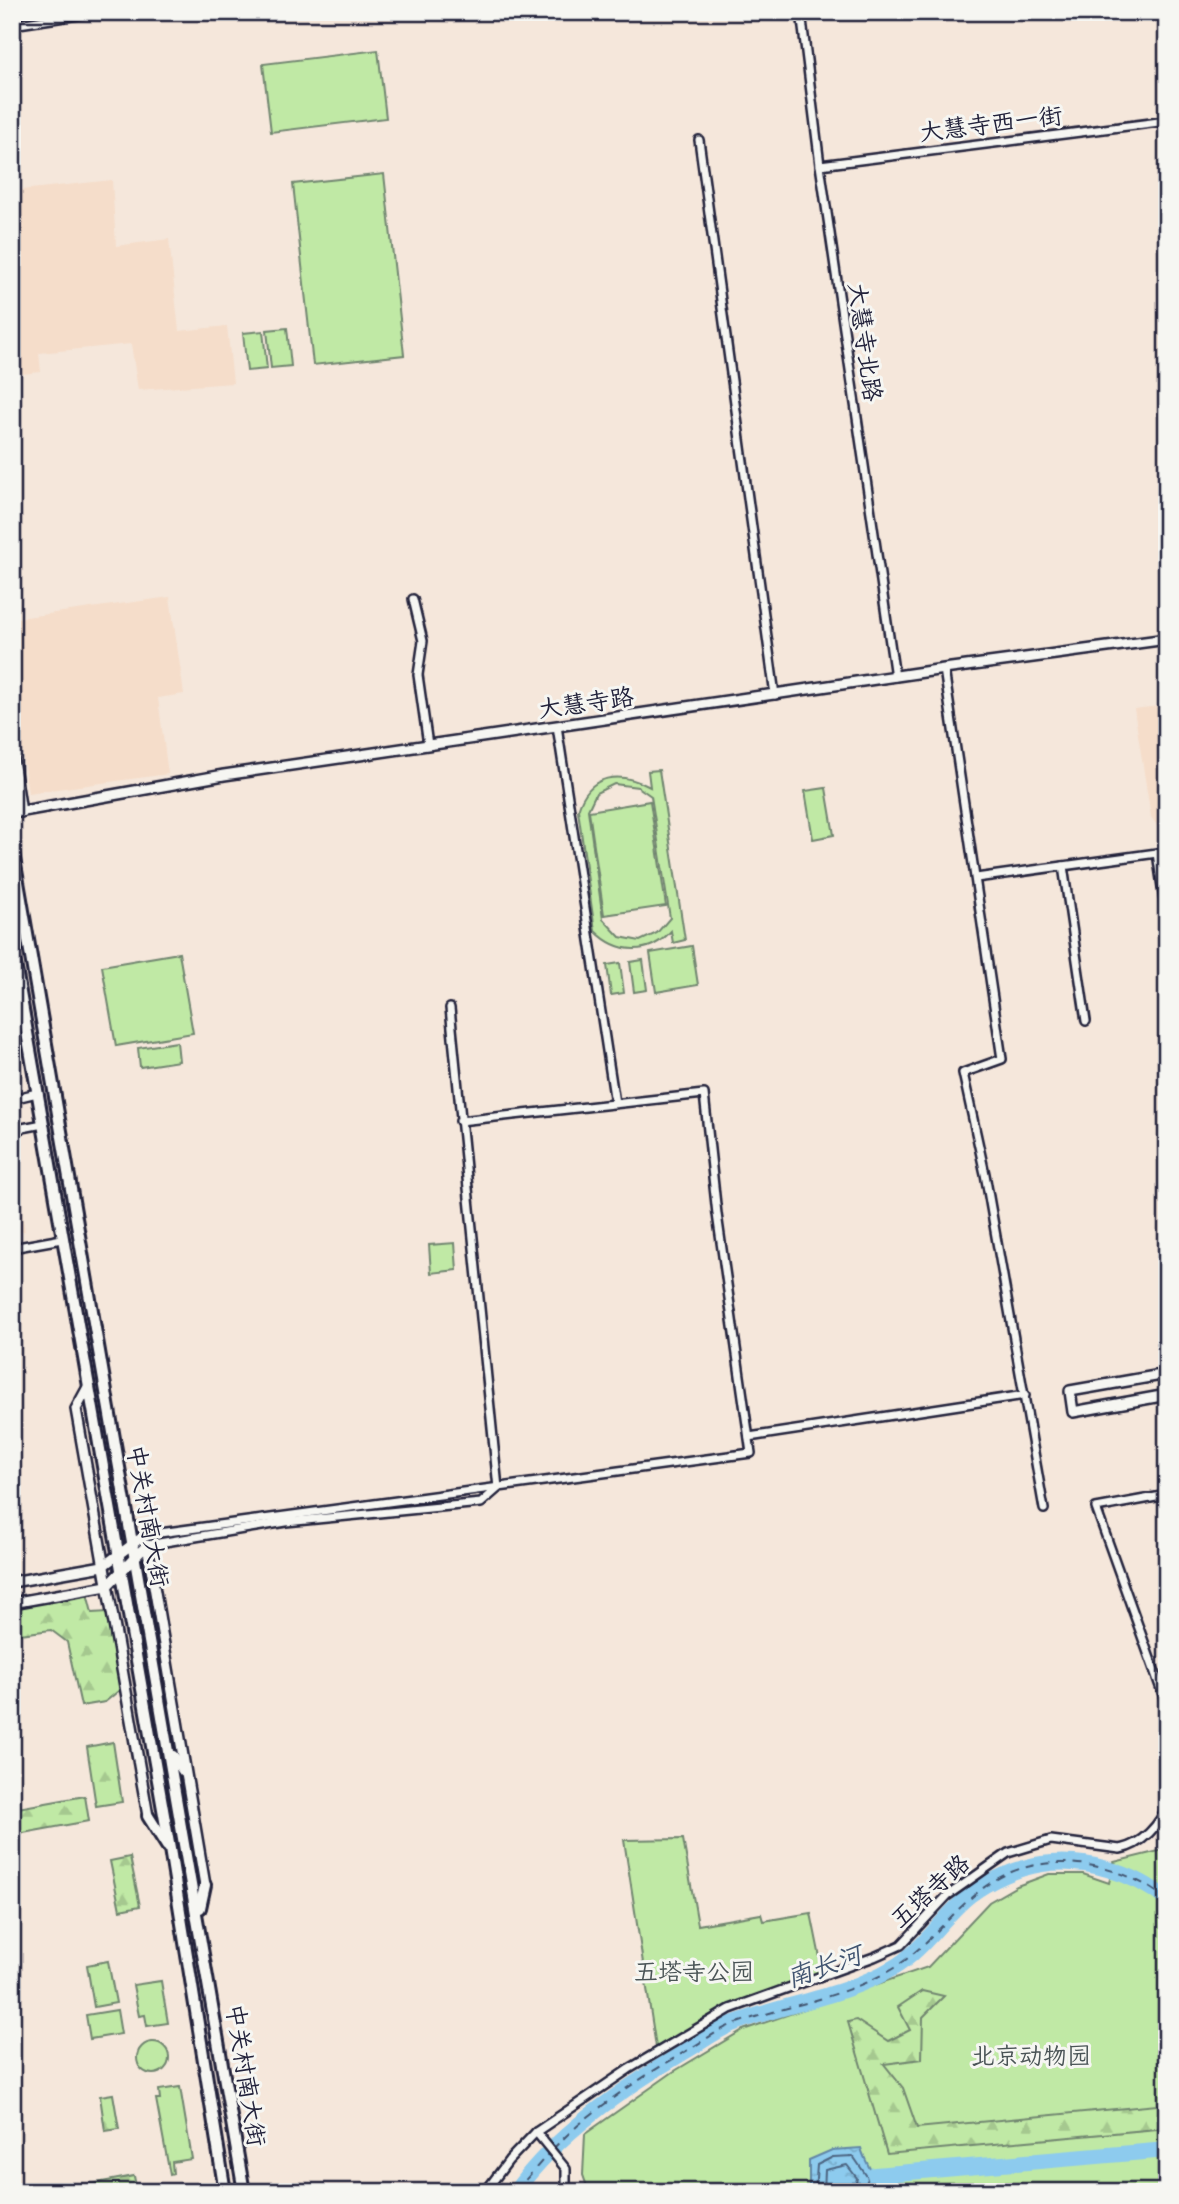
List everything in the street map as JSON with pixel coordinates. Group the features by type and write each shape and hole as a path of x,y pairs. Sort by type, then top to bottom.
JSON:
{"main road":[{"path":"12,13 20,12"},
{"name":"中关村南大街","path":"12,847 199,1918 244,2192"},
{"name":"中关村南大街","path":"12,947 170,1849 225,2192"},
{"path":"170,1751 184,1772"},
{"path":"148,1816 170,1849"},
{"path":"199,1918 205,1885"}],"street":[{"path":"12,25 98,12"},
{"name":"大慧寺北路","path":"802,12 820,165 895,677"},
{"name":"大慧寺西一街","path":"820,165 1167,121"},
{"path":"699,140 775,695"},
{"path":"413,599 423,641 418,675 428,745"},
{"name":"大慧寺路","path":"17,813 138,788 944,668 1167,639"},
{"path":"944,668 1002,1059 963,1073 985,1174 1044,1508"},
{"path":"557,726 615,1103"},
{"path":"12,753 17,813"},
{"path":"1157,853 1167,921"},
{"path":"976,878 1167,853"},
{"path":"1063,866 1086,1021"},
{"path":"450,1008 498,1488"},
{"path":"12,1099 37,1093"},
{"path":"12,1603 107,1586 133,1551 146,1540 751,1453 704,1094 460,1121"},
{"path":"12,1130 43,1124"},
{"path":"12,1248 62,1239"},
{"path":"1167,1374 1070,1391 1073,1412 1167,1395"},
{"name":"中关村南大街","path":"88,1387 76,1409 148,1816"},
{"path":"749,1437 1025,1395"},
{"path":"146,1540 286,1522 481,1503 498,1488"},
{"path":"1167,1495 1096,1508 1167,1706"},
{"name":"中关村南大街","path":"146,1540 205,1885"},
{"path":"12,1582 103,1566 117,1555 133,1551"},
{"name":"五塔寺路","path":"485,2192 509,2160 536,2132 629,2070 730,2009 901,1945 947,1896 1008,1853 1051,1840 1120,1849 1130,1847 1148,1834 1164,1815 1167,1804"},
{"path":"536,2132 566,2169 565,2187 569,2192"}],"shaded area":[{"path":"112,180 116,246 169,239 179,331 227,326 233,383 138,390 131,344 39,353 41,372 12,375 12,191"},
{"path":"170,597 184,694 158,698 168,774 28,793 12,681 12,619"},
{"path":"1167,705 1167,830 1161,831 1151,817 1134,709"},
{"path":"12,1159 25,1231 12,1233"}],"green space":[{"path":"378,50 386,118 271,132 263,64"},
{"path":"384,174 404,355 313,365 293,184"},
{"path":"287,328 291,366 271,368 267,330"},
{"path":"263,331 267,369 247,371 243,333"},
{"path":"659,770 685,940 673,943 671,931 653,945 623,948 604,939 595,931 578,810 590,789 607,779 628,779 650,787 648,771","holes":["614,784 638,787 651,796 670,918 657,933 640,941 620,937 603,919 588,810 596,793"]},
{"path":"826,788 834,835 813,839 805,791"},
{"path":"650,801 666,906 604,915 589,811"},
{"path":"692,946 698,985 656,992 650,953"},
{"path":"179,953 193,1033 116,1046 102,966"},
{"path":"643,960 647,990 634,992 630,962"},
{"path":"620,963 624,993 611,995 607,965"},
{"path":"177,1042 179,1061 140,1067 138,1048"},
{"path":"455,1243 457,1270 431,1273 429,1245"},
{"path":"87,1593 92,1613 108,1612 122,1688 105,1702 81,1706 67,1642 51,1630 12,1635 12,1606"},
{"path":"113,1742 122,1802 96,1806 87,1747"},
{"path":"85,1796 89,1821 12,1835 12,1809"},
{"name":"五塔寺公园","path":"683,1839 698,1925 761,1914 763,1921 811,1913 823,1972 731,2005 656,2047 624,1840"},
{"name":"北京动物园","path":"1167,1849 1167,2192 589,2192 583,2175 585,2134 673,2072 743,2030 928,1967 989,1902 1017,1886 1049,1874 1083,1874 1109,1883 1114,1862"},
{"path":"130,1857 140,1906 120,1910 110,1861"},
{"path":"108,1961 116,2003 94,2007 87,1965"},
{"path":"161,1981 168,2023 147,2026 145,2015 139,2016 133,1985"},
{"path":"922,1991 944,1996 923,2017 922,2059 884,2064 903,2088 917,2128 1167,2104 1167,2128 887,2154 848,2022 856,2020 888,2041 910,2030 898,2007"},
{"path":"117,2010 121,2034 90,2039 86,2015"},
{"path":"153,2042 164,2047 169,2058 164,2069 153,2074 142,2069 137,2058 142,2047"},
{"path":"180,2087 192,2159 172,2162 173,2174 170,2175 156,2099 160,2099 159,2090"},
{"path":"113,2094 119,2129 105,2131 100,2096"},
{"path":"134,2176 137,2192 70,2192 70,2188"}],"water":[{"path":"861,2148 877,2187 865,2192 809,2192 809,2160 832,2150"}],"waterway":[{"name":"南长河","path":"515,2192 532,2170 572,2131 639,2080 732,2024 834,1993 893,1968 924,1943 970,1895 1004,1875 1042,1864 1092,1865 1140,1882 1167,1900"},
{"path":"875,2175 1167,2150"}],"ferry route":[{"path":"552,2150 584,2120 619,2094 724,2029 836,1994 894,1968 930,1939 979,1891 1018,1869 1059,1863 1092,1866 1125,1875 1167,1900"},
{"path":"515,2192 548,2154"}]}
